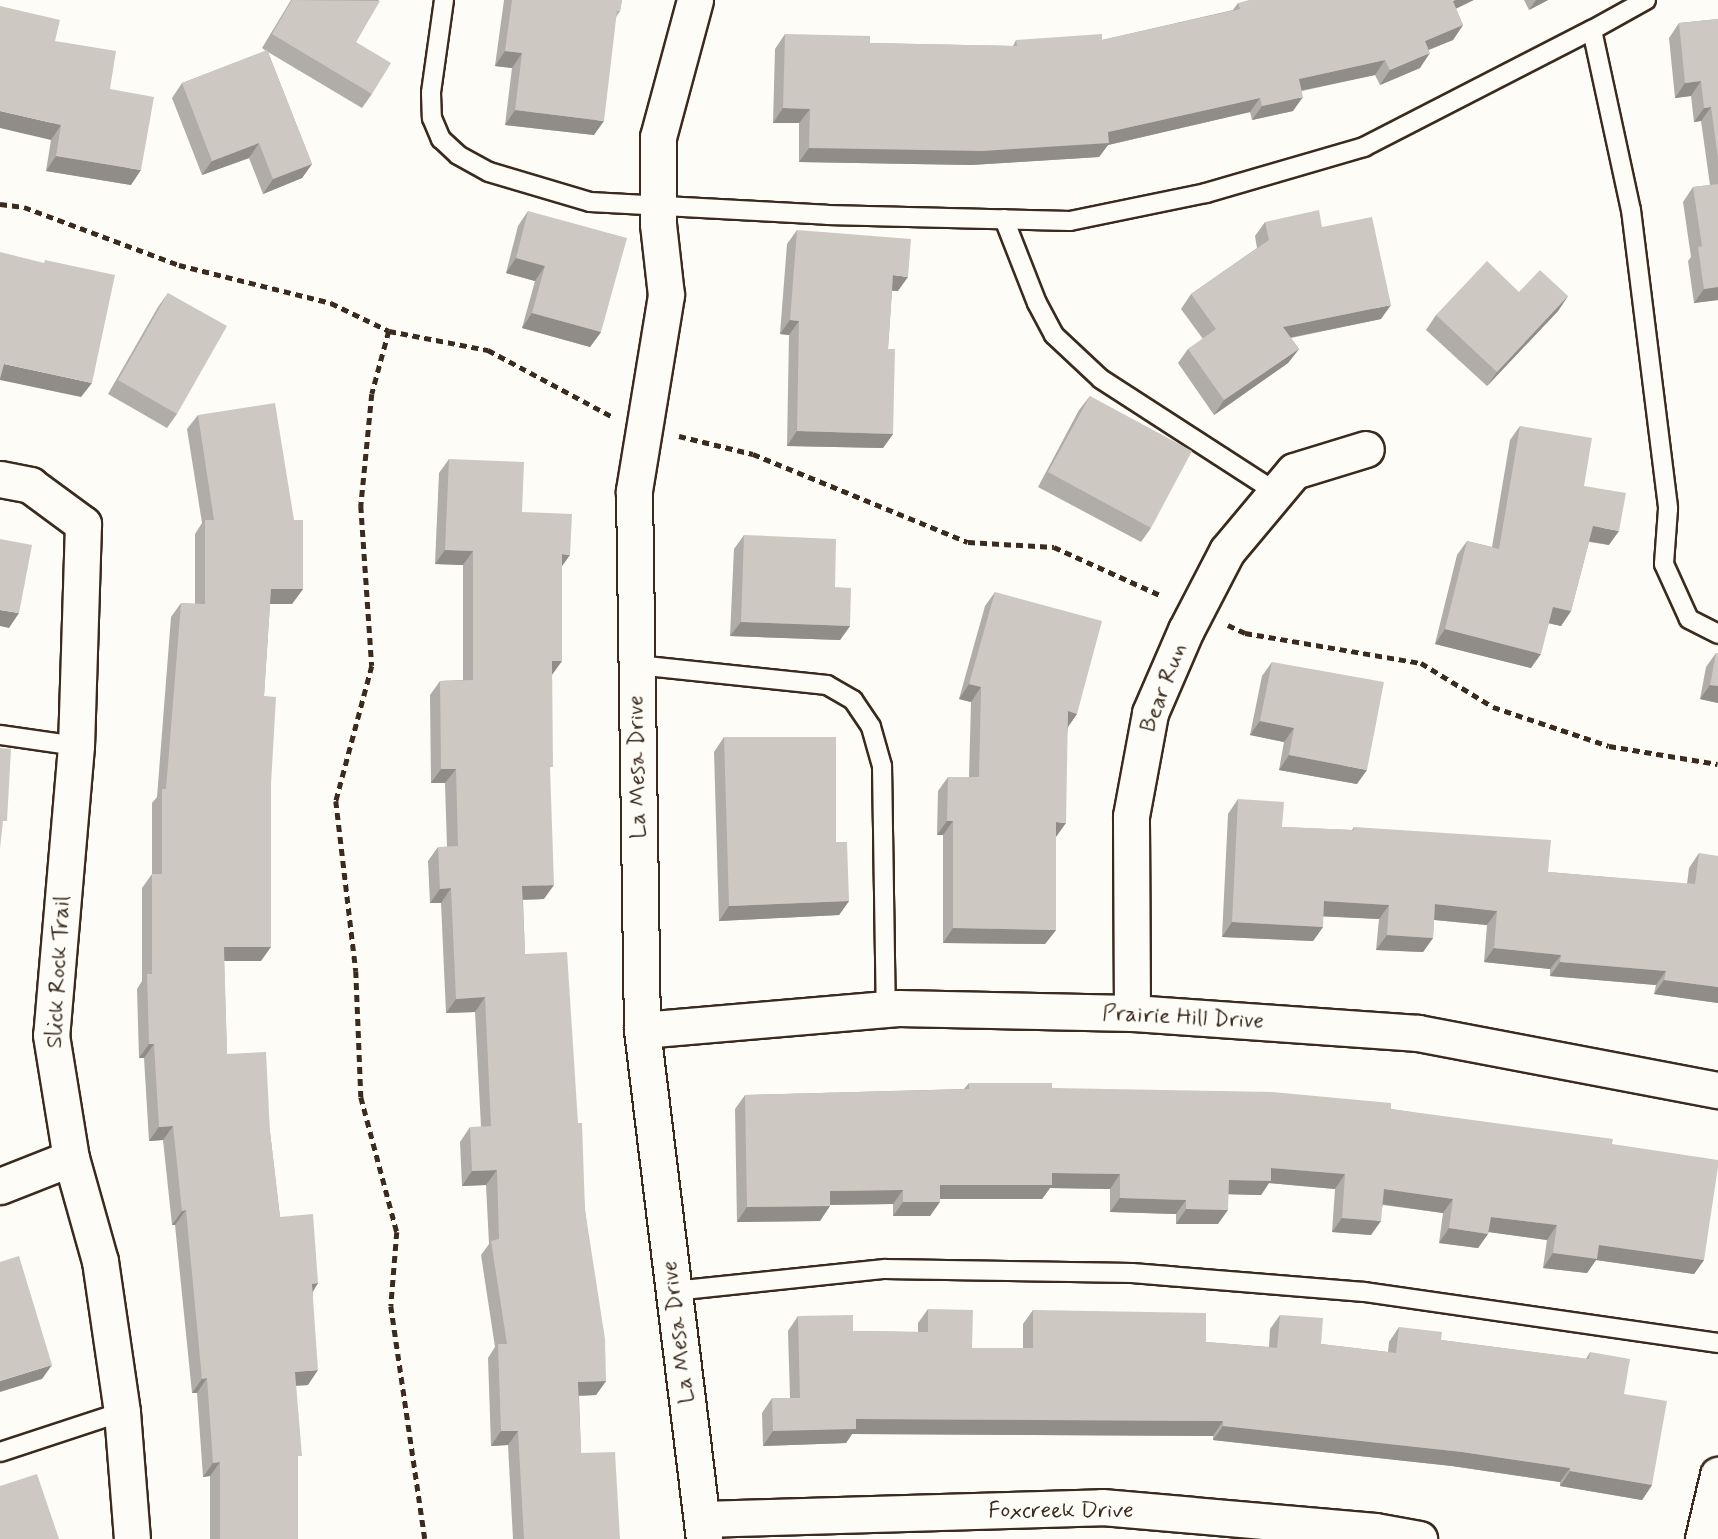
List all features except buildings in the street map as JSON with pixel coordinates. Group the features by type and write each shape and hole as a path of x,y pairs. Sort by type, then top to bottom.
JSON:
{"street":[{"name":"La Mesa Drive","path":"695,0 658,137 658,207 666,295 634,491 642,1030 703,1529"},
{"name":"Bear Run","path":"1132,1013 1131,816 1150,713 1196,611 1227,551 1294,471 1366,449"},
{"name":"Slick Rock Trail","path":"0,479 30,485 83,524 76,746 51,1035 71,1158 100,1261 122,1412 132,1539"},
{"name":"Prairie Hill Drive","path":"642,1030 886,1009 1132,1013 1418,1033 1718,1090"},
{"path":"0,1186 71,1158"},
{"path":"1703,1539 1718,1475"},
{"name":"Foxcreek Drive","path":"703,1529 1102,1507 1375,1531 1419,1539"}],"lane":[{"path":"444,0 431,93 432,118 441,139 458,155 489,172 590,202 658,207 1070,221 1206,193 1364,147 1646,0"},
{"path":"1592,30 1631,210 1668,509 1664,564 1689,619 1718,634"},
{"path":"1004,219 1037,303 1054,334 1101,379 1276,492"},
{"path":"637,665 827,685 853,701 871,727 882,766 886,1009"},
{"path":"0,734 76,746"},
{"path":"674,1291 885,1269 1132,1273 1364,1292 1718,1343"},
{"path":"0,1452 122,1412"}],"path":[{"path":"0,204 24,207 179,265 331,303 389,331 488,350 620,421 753,454 968,542 1054,547 1245,633 1421,663 1493,707 1609,746 1718,764"},
{"path":"389,331 372,394 361,506 372,666 336,801 356,971 361,1097 397,1232 391,1306 425,1539"}]}
